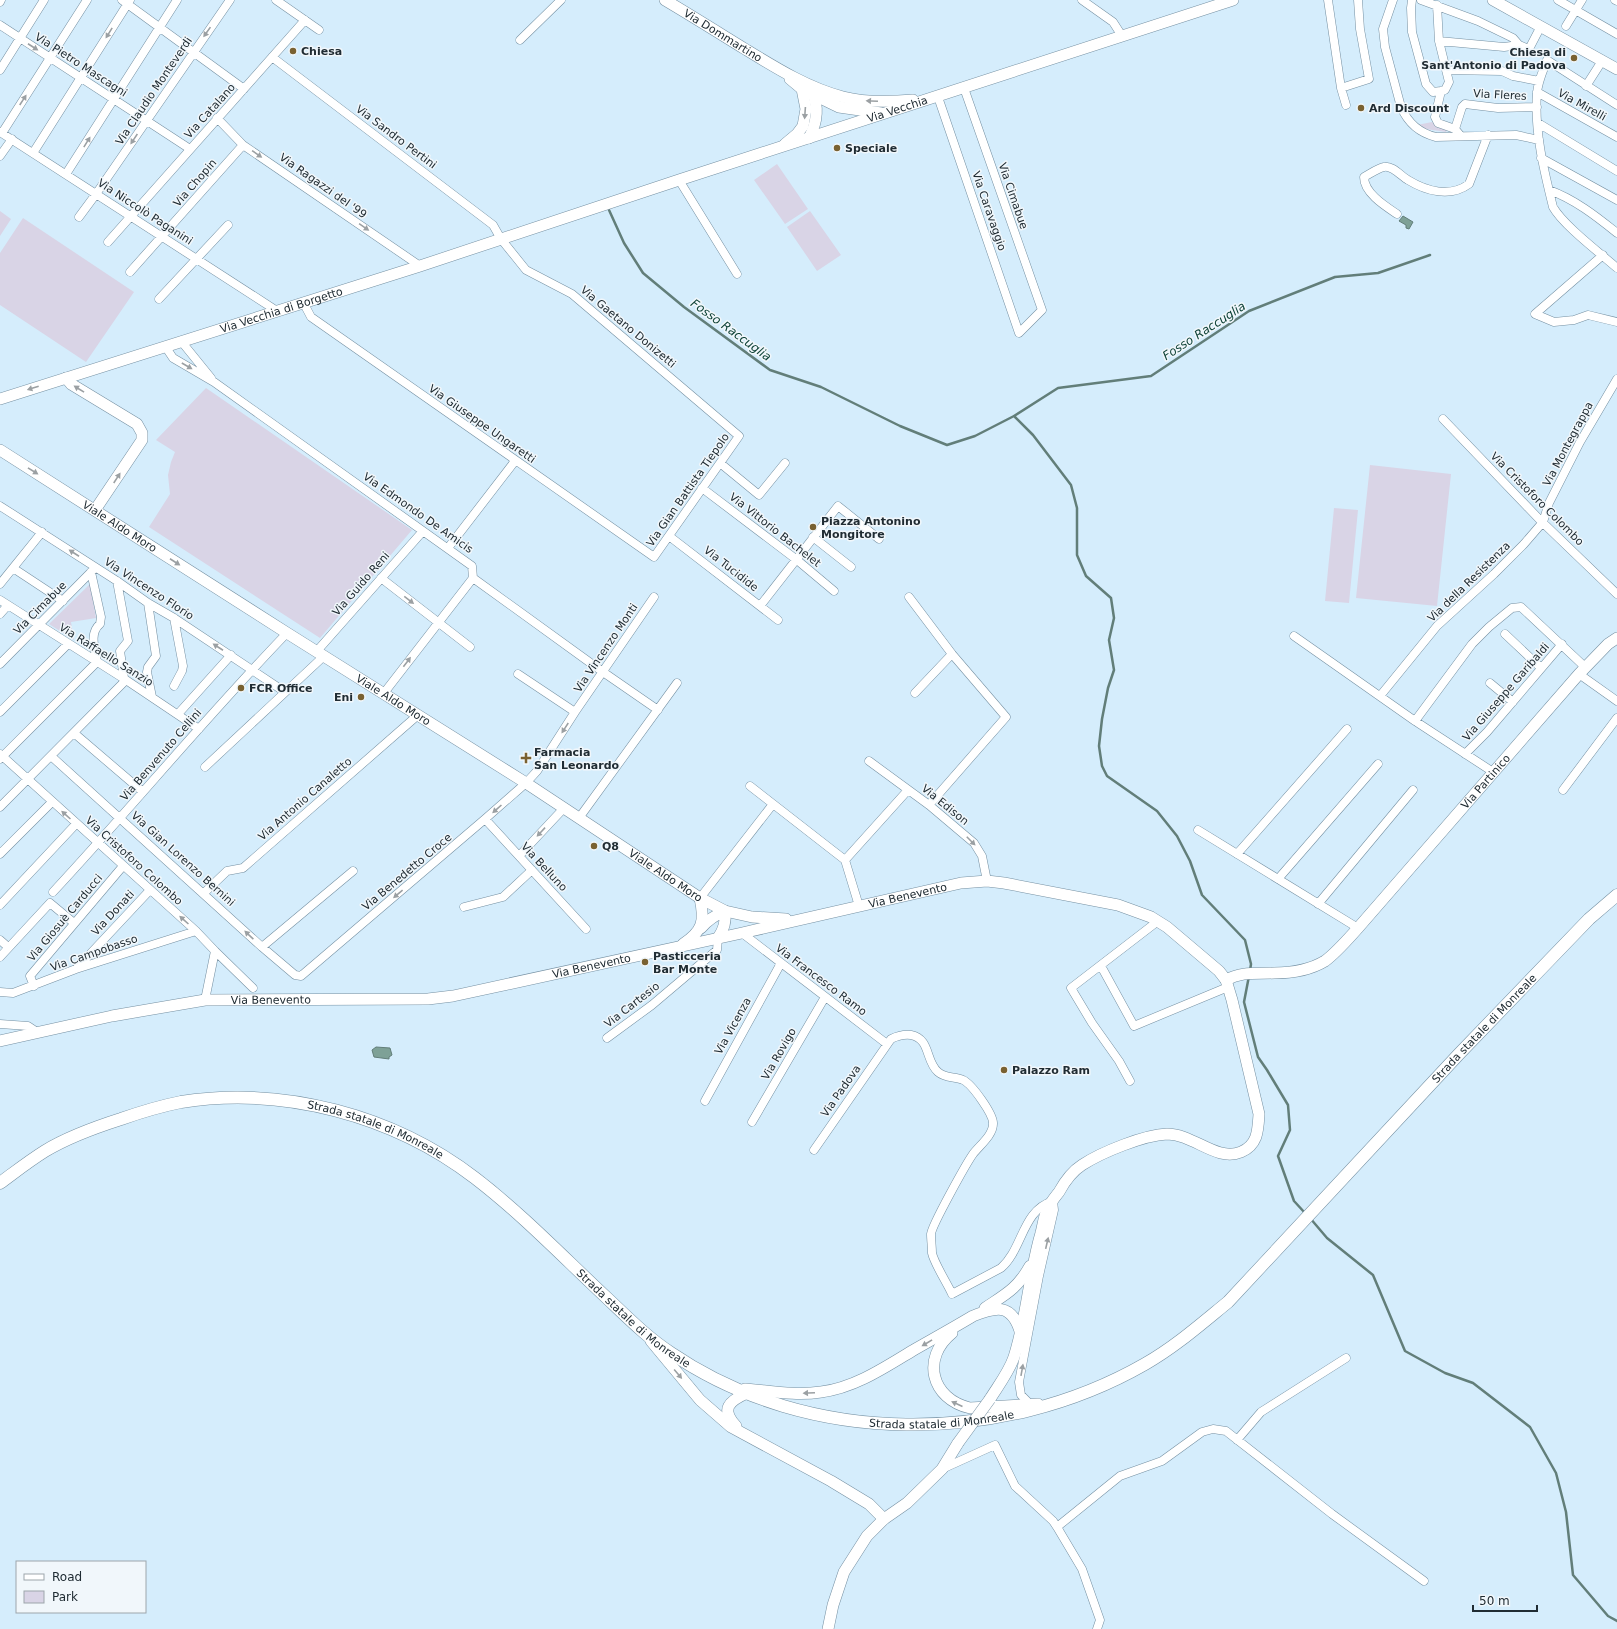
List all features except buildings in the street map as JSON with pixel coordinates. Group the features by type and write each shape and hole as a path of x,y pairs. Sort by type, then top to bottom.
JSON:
{"main road":[{"name":"Via Dommartino","path":"665,0 804,86"},
{"name":"Via Vecchia","path":"562,219 1233,0"},
{"path":"1493,0 1506,3 1540,26 1617,69"},
{"path":"804,86 813,95 839,107 884,114"},
{"path":"804,86 843,97 868,101 897,101 938,97"},
{"path":"779,148 791,140 803,126 806,109 804,86"},
{"path":"809,138 816,122 813,95"},
{"name":"Via Vecchia di Borgetto","path":"0,399 420,266 562,219"},
{"path":"66,378 71,384 137,424 142,433 142,440 95,510"},
{"name":"Viale Aldo Moro","path":"0,450 526,783 700,898 725,911 752,917 796,920"},
{"name":"Via Partinico","path":"1227,983 1233,976 1250,973 1273,974 1300,971 1324,961 1358,928 1582,670 1608,644 1617,638"},
{"name":"Via Benevento","path":"0,1041 112,1016 205,1000 428,999 462,994 742,933 961,883 987,881 1039,889 1118,905 1135,910 1158,921 1177,934 1219,971 1227,983"},
{"name":"Strada statale di Monreale","path":"0,1183 47,1150 100,1126 155,1108 212,1098 247,1098 277,1099 331,1109 385,1126 431,1148 475,1178 513,1210 645,1333 671,1353 718,1381 742,1391 793,1408 852,1421 928,1425 984,1420 1051,1404 1105,1385 1146,1364 1187,1336 1228,1302 1355,1164 1589,919 1617,895"},
{"path":"700,898 703,918 701,928"},
{"path":"679,946 692,938 707,921 715,915 725,911 726,920 724,928 718,938"},
{"path":"828,1629 833,1605 844,1572 866,1536 884,1519 907,1503 942,1469 958,1443 990,1399 1014,1358 1034,1256 1047,1210 1068,1176 1080,1166 1095,1157 1150,1137 1167,1134 1180,1136 1217,1152 1227,1154 1236,1154 1248,1149 1255,1142 1258,1133 1259,1114 1227,983"},
{"path":"751,1437 730,1420 728,1409 729,1404 742,1391 804,1394 838,1389 856,1382 973,1316 1004,1296 1017,1285 1034,1256"},
{"path":"1004,1296 1013,1298 1020,1302 1024,1310"},
{"path":"1020,1331 1017,1321 1010,1313 1001,1308 989,1310 973,1316 945,1339 939,1346 935,1354 934,1369 936,1378 943,1393 952,1402 959,1406 970,1408 1051,1404"},
{"path":"645,1333 700,1400 731,1427 831,1481 869,1504 884,1519"}],"street":[{"path":"0,70 44,0"},
{"path":"1,132 87,0"},
{"path":"66,174 177,0"},
{"name":"Via Claudio Monteverdi","path":"79,217 230,0"},
{"path":"276,0 319,30"},
{"path":"520,40 561,0"},
{"path":"1082,0 1113,22 1122,36"},
{"path":"1328,0 1341,88 1346,104"},
{"path":"1341,88 1369,79 1360,29 1358,0"},
{"path":"1393,0 1383,29 1385,47 1401,107 1408,120 1418,130 1429,136 1442,138 1457,132"},
{"path":"1412,0 1412,32 1426,84 1433,92 1446,90 1449,82 1439,41 1437,5"},
{"path":"1421,0 1478,21 1513,38 1519,45"},
{"path":"1558,0 1617,34"},
{"path":"1566,26 1575,9 1582,0"},
{"path":"33,153 81,78 127,1 160,28 244,89"},
{"name":"Via Catalano","path":"108,242 305,20"},
{"name":"Via Pietro Mascagni","path":"0,25 190,149"},
{"path":"1439,41 1504,47 1519,45 1529,48 1540,26"},
{"name":"Via Sandro Pertini","path":"272,57 493,225 501,239"},
{"path":"1617,105 1547,60 1539,81 1537,107 1541,158 1556,211 1574,230 1617,268"},
{"path":"1586,86 1602,61"},
{"path":"1446,70 1502,71 1513,76 1539,81"},
{"name":"Via Cimabue","path":"964,88 1042,310 1019,333"},
{"path":"1441,91 1436,114 1436,120 1440,124 1457,132 1488,135 1516,135 1539,140"},
{"name":"Via Mirelli","path":"1537,92 1617,137"},
{"name":"Via Caravaggio","path":"938,97 1019,333"},
{"name":"Via Fleres","path":"1457,132 1462,107 1465,104 1498,108 1537,107"},
{"name":"Via Ragazzi del '99","path":"217,118 243,144 420,266"},
{"path":"1538,123 1617,171"},
{"name":"Via Niccolò Paganini","path":"1,132 277,311"},
{"path":"1397,214 1377,200 1364,182 1364,176 1384,167 1390,167 1408,180 1424,188 1435,191 1454,192 1463,189 1469,184 1488,135"},
{"path":"0,156 12,139"},
{"name":"Via Chopin","path":"130,272 163,237 243,144"},
{"path":"1541,158 1617,200"},
{"path":"679,180 737,274"},
{"path":"1549,190 1565,195 1617,233"},
{"path":"159,299 228,225"},
{"name":"Via Gaetano Donizetti","path":"501,239 526,270 572,294 739,436"},
{"path":"1603,255 1535,314 1554,322 1574,320 1588,314 1617,322"},
{"name":"Via Giuseppe Ungaretti","path":"303,302 310,317 654,557"},
{"path":"181,341 214,382"},
{"path":"165,346 173,358 214,382"},
{"name":"Via Montegrappa","path":"1542,522 1549,503 1580,442 1617,379"},
{"name":"Via Edmondo De Amicis","path":"214,382 472,566 473,578"},
{"name":"Via Cristoforo Colombo","path":"1443,419 1542,522 1617,594"},
{"name":"Via Gian Battista Tiepolo","path":"654,557 739,436"},
{"path":"448,548 515,461"},
{"path":"720,463 759,495 785,463"},
{"name":"Via Vittorio Bachelet","path":"702,488 834,590"},
{"name":"Via Vincenzo Florio","path":"0,506 42,532 94,569 117,581 148,603 231,655 285,692"},
{"path":"760,606 797,560 816,540 838,506 879,539"},
{"name":"Via della Resistenza","path":"1380,696 1437,626 1494,574 1524,544 1542,522"},
{"name":"Via Guido Reni","path":"205,767 285,692 320,654 381,578 423,531"},
{"path":"0,584 42,532"},
{"name":"Via Tucidide","path":"670,536 778,620"},
{"path":"816,540 851,567"},
{"path":"13,568 63,601"},
{"path":"1,757 97,662 93,633 95,628 100,624 101,617 94,569"},
{"name":"Via Cimabue","path":"0,664 94,569"},
{"path":"381,578 470,647"},
{"path":"384,693 473,578 602,672 658,710"},
{"path":"0,807 74,733 125,679 120,650 128,641 117,581"},
{"name":"Via Vincenzo Monti","path":"526,783 537,771 575,712 654,597"},
{"path":"909,597 952,654 1006,717 929,805"},
{"name":"Via Raffaello Sanzio","path":"0,600 125,679 199,729"},
{"path":"148,603 156,656 148,667 147,672 152,697"},
{"path":"0,614 8,605"},
{"path":"1415,721 1472,644 1489,627 1512,608 1521,607 1562,644 1582,670 1617,701"},
{"path":"174,618 183,666 174,686"},
{"name":"Via Benvenuto Cellini","path":"53,892 98,844 252,669 287,633"},
{"path":"1505,634 1541,668"},
{"path":"1294,636 1415,721 1493,772"},
{"path":"0,712 68,644"},
{"name":"Via Giuseppe Garibaldi","path":"1465,754 1487,732 1562,644"},
{"path":"915,693 952,654"},
{"path":"178,714 231,655"},
{"path":"518,674 575,712"},
{"path":"579,818 677,683"},
{"path":"1490,683 1513,702"},
{"name":"Via Antonio Canaletto","path":"204,893 227,871 243,868 418,715"},
{"path":"1563,790 1617,718"},
{"path":"1237,854 1346,729"},
{"path":"74,733 143,792"},
{"name":"Via Gian Lorenzo Bernini","path":"51,756 262,946 295,975 301,976"},
{"name":"Via Cristoforo Colombo","path":"1,757 196,931 253,988"},
{"name":"Via Edison","path":"869,761 929,805 974,843 982,856 987,881"},
{"path":"1278,879 1378,764"},
{"name":"Via Benedetto Croce","path":"301,976 486,819 526,783"},
{"path":"750,786 845,860 859,906"},
{"path":"845,860 908,790"},
{"path":"1318,904 1413,790"},
{"path":"0,854 52,802"},
{"path":"700,898 773,804"},
{"path":"519,856 564,808"},
{"name":"Via Belluno","path":"486,819 586,929"},
{"path":"0,905 76,824"},
{"path":"1198,830 1358,928"},
{"name":"Via Giosuè Carducci","path":"34,986 30,976 123,866"},
{"path":"464,907 503,897 532,870"},
{"path":"262,946 353,871"},
{"name":"Via Donati","path":"76,969 150,890"},
{"path":"0,957 50,903 74,923"},
{"path":"1130,1081 1119,1061 1092,1023 1072,988 1158,921"},
{"name":"Via Campobasso","path":"0,992 13,993 76,969 196,931"},
{"name":"Via Francesco Ramo","path":"742,933 887,1044"},
{"name":"Via Cartesio","path":"607,1038 652,1005 717,950 718,938"},
{"path":"0,940 8,947"},
{"path":"205,1000 215,950"},
{"name":"Via Vicenza","path":"705,1101 781,963"},
{"path":"1101,966 1134,1026 1227,983"},
{"name":"Via Rovigo","path":"752,1122 825,997"},
{"path":"0,1024 28,1026 37,1032"},
{"path":"887,1044 890,1039 904,1035 914,1036 922,1040 936,1070 947,1077 959,1079 968,1083 988,1110 993,1121 991,1132 973,1155 931,1233 933,1254 952,1294 1006,1264 1034,1213 1040,1207 1053,1201 1054,1210 1039,1276 1020,1382 1021,1395 1031,1405"},
{"name":"Via Padova","path":"814,1150 887,1044"},
{"path":"1237,1440 1261,1412 1346,1358"},
{"path":"1057,1527 1120,1476 1162,1461 1202,1432 1213,1429 1226,1431 1332,1514 1424,1582"},
{"path":"942,1469 995,1445 1015,1486 1053,1521 1082,1569 1100,1620 1098,1629"}],"green space":[{"path":"1432,122 1435,125 1447,130 1446,132 1426,129 1417,125"},
{"path":"777,164 808,209 785,224 754,180"},
{"path":"0,211 11,219 0,236"},
{"path":"810,211 841,255 817,271 787,227"},
{"path":"23,218 134,292 86,362 0,305 0,253"},
{"path":"206,388 412,530 320,638 149,527 170,494 168,475 175,452 156,440"},
{"path":"1370,465 1451,474 1437,606 1356,598"},
{"path":"1334,508 1358,510 1349,603 1325,601"},
{"path":"90,584 96,618 71,622 74,640 49,624"}],"shaded area":[{"path":"1403,216 1413,222 1409,229 1406,228 1406,225 1399,221"},
{"path":"376,1047 390,1048 392,1055 389,1059 374,1057 372,1050"}],"waterway":[{"name":"Fosso Raccuglia","path":"609,210 624,243 643,273 684,307 770,370 821,387 900,426 947,445 975,436 1014,416 1058,388 1151,376 1249,311 1335,277 1378,273 1430,255"},
{"name":"Fosso Raccuglia","path":"1014,416 1033,435 1071,485 1077,508 1077,555 1086,576 1111,598 1114,618 1109,640 1114,670 1108,688 1102,719 1099,746 1102,766 1107,776 1157,811 1177,836 1190,861 1202,895 1245,940 1251,964 1250,971"},
{"name":"Fosso Raccuglia","path":"1249,976 1244,1002 1258,1057 1288,1105 1290,1130 1278,1156 1294,1201 1305,1213"},
{"name":"Fosso Raccuglia","path":"1310,1218 1327,1238 1373,1275 1405,1351 1445,1373 1473,1383 1530,1427 1556,1473 1566,1512 1573,1575 1608,1616 1617,1621"}],"place":[{"name":"Chiesa","path":"293,51"},
{"name":"Chiesa di Sant'Antonio di Padova","path":"1574,58"},
{"name":"Ard Discount","path":"1361,108"},
{"name":"Speciale","path":"837,148"},
{"name":"Piazza Antonino Mongitore","path":"813,527"},
{"name":"FCR Office","path":"241,688"},
{"name":"Eni","path":"361,697"},
{"name":"Farmacia San Leonardo","path":"526,758"},
{"name":"Q8","path":"594,846"},
{"name":"Pasticceria Bar Monte","path":"645,962"},
{"name":"Palazzo Ram","path":"1004,1070"}]}
